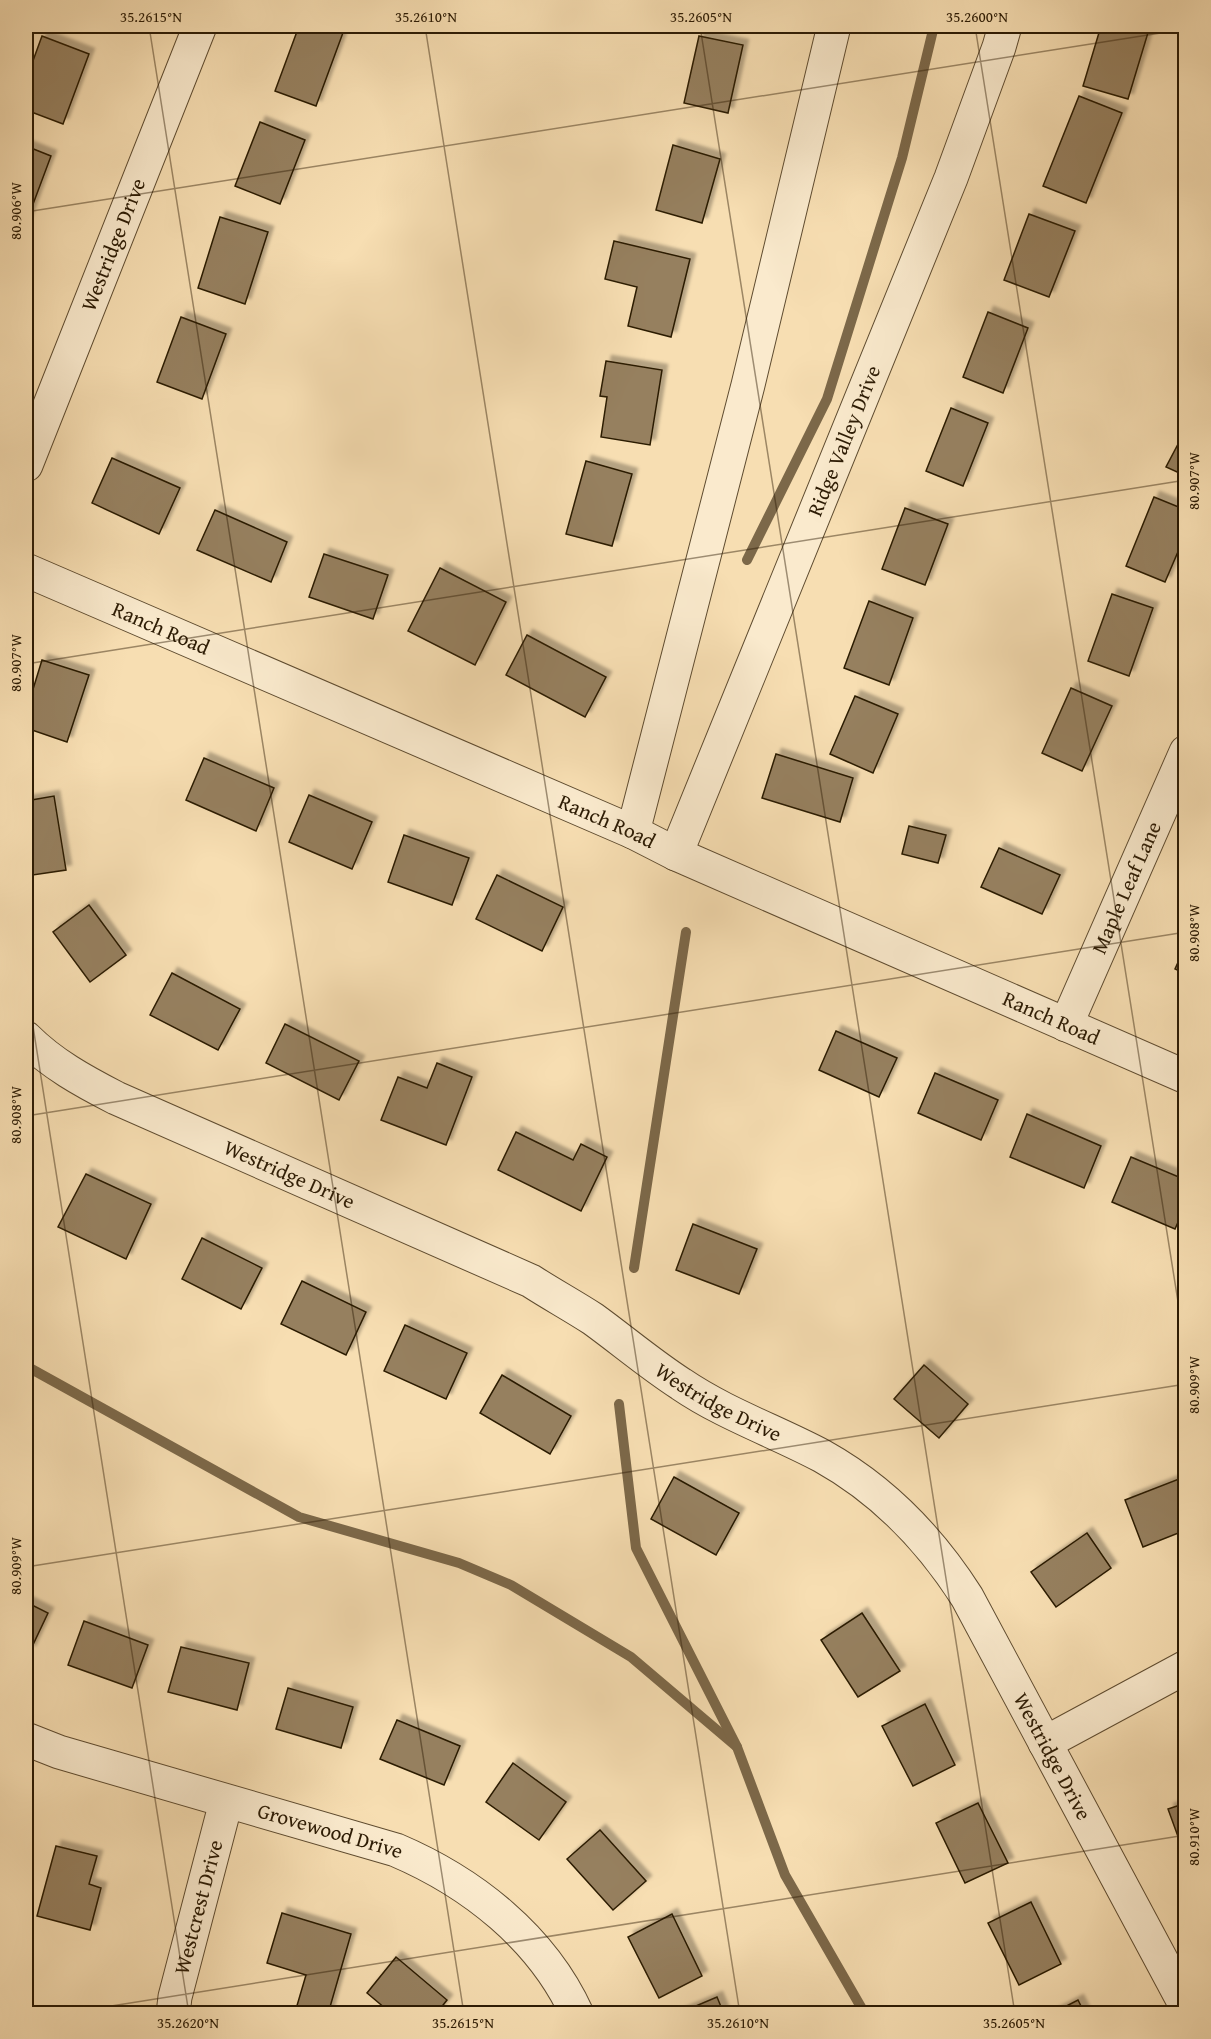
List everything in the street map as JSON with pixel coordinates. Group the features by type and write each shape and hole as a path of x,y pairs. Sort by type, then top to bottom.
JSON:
{"street":[{"name":"Westridge Drive","path":"26,465 200,26"},
{"path":"633,832 745,396 834,26"},
{"name":"Ridge Valley Drive","path":"676,854 951,178 1005,26"},
{"name":"Ranch Road","path":"26,570 633,832 676,854 1185,1077"},
{"name":"Maple Leaf Lane","path":"1066,1024 1185,752"},
{"name":"Westridge Drive","path":"26,1038 41,1053 77,1079 116,1098 531,1281 592,1319 690,1389 735,1416 820,1455 886,1500 926,1539 967,1597 1185,2006"},
{"path":"1045,1743 1185,1667"},
{"name":"Grovewood Drive","path":"26,1739 59,1752 396,1850 420,1860 465,1886 518,1929 546,1962 577,2013"},
{"name":"Westcrest Drive","path":"173,2013 175,1997 226,1802"}],"building":[{"path":"299,26 333,26 344,30 316,106 275,91"},
{"path":"1101,26 1150,26 1128,99 1083,86"},
{"path":"42,36 89,54 63,124 26,110 26,80"},
{"path":"699,36 743,45 728,113 684,103"},
{"path":"1079,96 1122,113 1086,203 1043,186"},
{"path":"260,122 305,140 280,204 235,186"},
{"path":"673,145 720,159 702,223 656,210"},
{"path":"26,146 51,156 26,223"},
{"path":"1029,214 1075,231 1049,297 1004,280"},
{"path":"220,217 268,232 245,304 198,288"},
{"path":"614,241 690,259 671,337 628,326 637,287 605,279"},
{"path":"988,312 1028,328 1003,393 963,377"},
{"path":"181,317 226,334 202,399 157,382"},
{"path":"606,361 662,370 650,445 601,437 607,397 600,396"},
{"path":"951,408 988,423 963,486 926,471"},
{"path":"1186,429 1186,476 1166,467"},
{"path":"112,458 180,488 159,534 92,503"},
{"path":"586,461 632,474 612,546 566,534"},
{"path":"1154,497 1186,510 1186,533 1165,582 1126,566"},
{"path":"905,508 948,524 925,585 882,569"},
{"path":"215,510 287,542 271,582 197,550"},
{"path":"324,554 388,575 373,619 309,597"},
{"path":"440,568 506,602 475,665 408,631"},
{"path":"1112,594 1153,608 1129,676 1088,661"},
{"path":"869,601 913,618 889,685 844,668"},
{"path":"527,635 606,677 585,717 506,675"},
{"path":"42,660 89,675 67,742 26,728 26,712"},
{"path":"1071,688 1112,706 1082,771 1042,753"},
{"path":"855,696 898,714 873,773 830,754"},
{"path":"776,754 853,778 840,822 762,798"},
{"path":"204,758 274,788 256,831 186,800"},
{"path":"309,795 372,822 352,869 289,842"},
{"path":"54,796 66,870 26,876 26,801"},
{"path":"909,826 946,835 938,863 902,854"},
{"path":"404,835 469,858 452,905 388,882"},
{"path":"999,848 1060,875 1042,914 981,887"},
{"path":"497,875 563,907 542,951 476,919"},
{"path":"89,905 126,955 90,982 53,932"},
{"path":"1186,945 1186,974 1175,969"},
{"path":"172,973 240,1009 218,1050 150,1015"},
{"path":"285,1024 359,1061 339,1100 266,1063"},
{"path":"836,1031 897,1058 879,1097 819,1070"},
{"path":"437,1063 472,1077 446,1145 381,1120 398,1077 427,1088"},
{"path":"935,1073 998,1100 981,1140 918,1113"},
{"path":"1027,1114 1101,1146 1084,1188 1010,1157"},
{"path":"516,1132 573,1160 581,1144 607,1157 581,1211 498,1170"},
{"path":"1131,1157 1186,1180 1186,1204 1175,1229 1112,1202"},
{"path":"86,1174 151,1204 126,1259 58,1227"},
{"path":"693,1224 757,1249 739,1294 676,1270"},
{"path":"202,1238 262,1268 241,1309 182,1279"},
{"path":"302,1281 366,1312 346,1355 281,1324"},
{"path":"405,1325 467,1353 446,1399 384,1371"},
{"path":"924,1365 968,1404 939,1438 894,1399"},
{"path":"502,1375 571,1416 550,1454 480,1413"},
{"path":"674,1477 739,1513 716,1555 651,1519"},
{"path":"1184,1477 1186,1530 1143,1547 1125,1500"},
{"path":"1087,1533 1111,1568 1056,1607 1031,1572"},
{"path":"26,1602 48,1613 30,1651 26,1649"},
{"path":"862,1613 900,1671 858,1697 821,1640"},
{"path":"84,1621 148,1645 132,1688 68,1665"},
{"path":"181,1647 249,1663 237,1710 168,1692"},
{"path":"288,1688 353,1707 341,1748 276,1729"},
{"path":"925,1704 955,1765 913,1786 882,1726"},
{"path":"397,1720 460,1746 444,1785 380,1759"},
{"path":"513,1763 566,1802 539,1840 486,1802"},
{"path":"978,1803 1008,1863 965,1883 936,1823"},
{"path":"1186,1803 1186,1852 1184,1853 1168,1809"},
{"path":"600,1830 646,1881 613,1910 567,1859"},
{"path":"56,1846 97,1856 89,1884 101,1888 90,1930 37,1916"},
{"path":"1031,1902 1061,1964 1019,1985 988,1923"},
{"path":"282,1913 351,1934 328,2014 312,2014 296,2009 306,1975 267,1963"},
{"path":"672,1914 702,1976 659,1998 628,1937"},
{"path":"396,1957 447,2000 436,2014 392,2014 367,1993"},
{"path":"717,1997 724,2014 677,2014"},
{"path":"1078,2000 1085,2014 1051,2014"}],"waterway":[{"path":"747,560 827,399 902,158 934,26"},
{"path":"634,1268 686,932"},
{"path":"26,1366 299,1517 459,1563 511,1585 631,1657 737,1747"},
{"path":"619,1404 636,1548 737,1747 785,1875 865,2014"}]}
